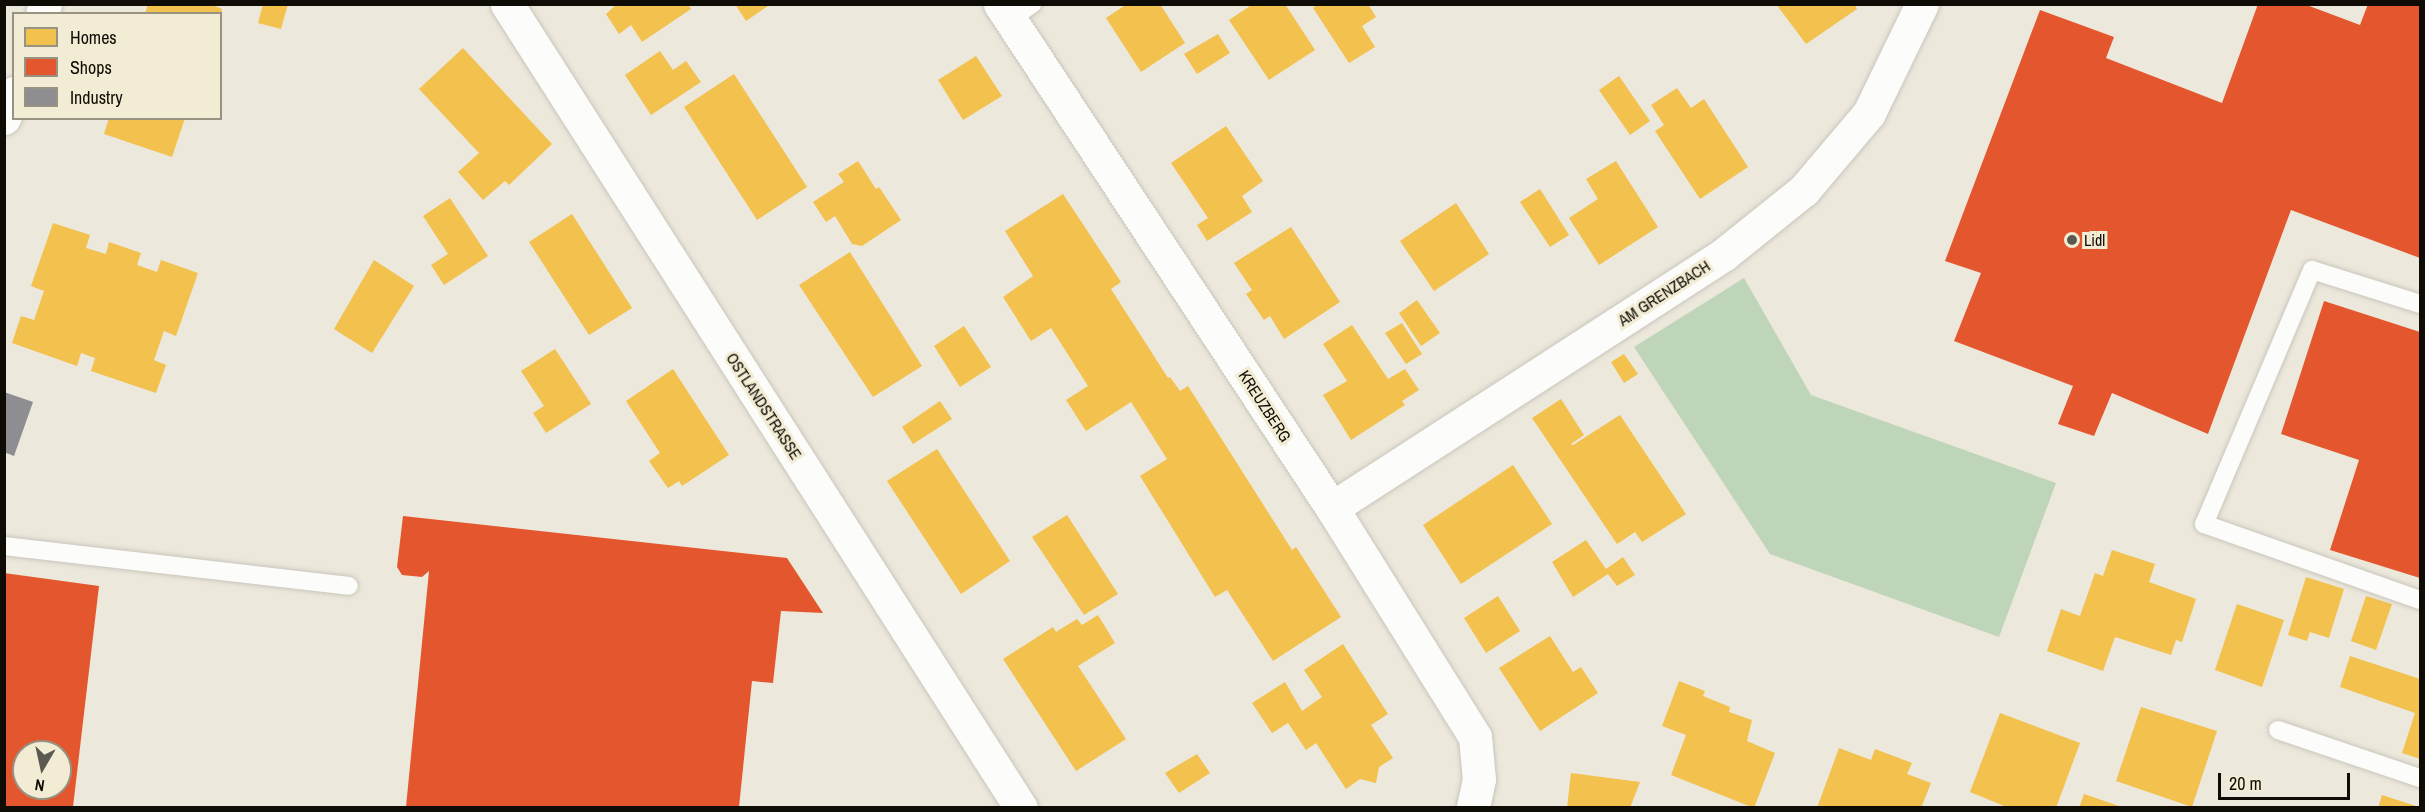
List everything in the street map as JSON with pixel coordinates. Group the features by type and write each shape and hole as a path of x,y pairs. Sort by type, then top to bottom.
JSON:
{"street":[{"name":"OSTLANDSTRASSE","path":"507,4 1021,807"},
{"name":"AM GRENZBACH","path":"1332,508 1723,255 1804,190 1869,113 1922,4"},
{"name":"KREUZBERG","path":"1014,9 1475,737 1479,779 1473,807"},
{"path":"4,118 12,98"}],"lane":[{"path":"2421,304 2312,270 2204,524 2421,600"},
{"path":"4,546 349,586"},
{"path":"2278,730 2421,778"}],"green space":[{"path":"1744,278 1811,395 2056,483 1999,637 1770,554 1634,347"}],"building: Homes":[{"path":"148,4 210,4 222,9 221,12 146,12"},
{"path":"263,4 288,4 281,29 258,23"},
{"path":"617,4 688,4 691,9 642,42 631,25 619,34 606,14"},
{"path":"735,4 771,4 746,21"},
{"path":"1127,4 1160,4 1185,43 1141,72 1106,18"},
{"path":"1253,4 1285,4 1315,50 1269,80 1229,20"},
{"path":"1318,4 1368,4 1376,17 1362,26 1375,47 1349,63 1313,8"},
{"path":"1776,4 1854,4 1857,9 1806,44"},
{"path":"1218,34 1230,53 1197,74 1184,54"},
{"path":"463,48 552,144 509,185 505,181 483,200 458,172 479,153 419,89"},
{"path":"660,51 673,70 686,61 701,82 651,115 625,75"},
{"path":"976,56 1002,96 963,120 938,80"},
{"path":"734,74 807,187 757,220 684,107"},
{"path":"1619,76 1650,121 1630,135 1599,90"},
{"path":"1677,88 1691,108 1704,99 1748,167 1700,199 1655,131 1664,125 1651,105"},
{"path":"108,120 184,120 172,157 104,134"},
{"path":"1226,126 1263,181 1242,196 1252,212 1207,241 1197,225 1208,218 1171,163"},
{"path":"858,161 876,189 879,187 901,220 862,246 852,244 835,216 826,222 813,202 844,182 838,174"},
{"path":"1616,161 1658,227 1599,265 1569,218 1598,199 1586,179"},
{"path":"1540,189 1569,235 1550,247 1520,202"},
{"path":"1063,194 1121,282 1111,289 1168,378 1170,377 1180,391 1188,386 1292,550 1296,547 1341,617 1273,661 1227,590 1215,597 1140,476 1167,459 1131,402 1086,431 1066,400 1088,386 1051,328 1031,341 1003,297 1033,276 1005,231"},
{"path":"450,198 488,256 444,285 431,265 448,254 423,216"},
{"path":"1456,203 1489,254 1434,291 1400,241"},
{"path":"572,214 632,308 589,335 529,242"},
{"path":"53,223 90,235 86,248 106,254 109,242 141,253 137,265 157,272 161,260 198,273 176,336 164,331 154,360 166,365 156,393 91,371 95,358 81,353 77,366 12,343 21,316 34,320 44,291 31,286"},
{"path":"1291,227 1340,302 1284,339 1270,316 1264,320 1246,294 1252,290 1234,263"},
{"path":"850,252 922,366 873,397 799,285"},
{"path":"374,260 414,286 372,353 334,329"},
{"path":"1417,300 1440,333 1421,346 1399,313"},
{"path":"1402,323 1422,354 1406,364 1385,333"},
{"path":"1352,325 1388,379 1405,369 1419,390 1402,401 1405,405 1351,440 1323,395 1347,381 1323,344"},
{"path":"964,326 991,367 960,387 934,346"},
{"path":"555,349 591,404 546,433 533,413 544,406 521,371"},
{"path":"1624,354 1638,374 1624,383 1611,362"},
{"path":"673,369 729,455 682,486 679,481 668,488 649,461 660,453 626,401"},
{"path":"1561,399 1584,435 1571,444 1573,445 1620,415 1686,514 1642,542 1635,532 1617,544 1532,418"},
{"path":"940,401 952,419 913,444 902,427"},
{"path":"937,449 1010,561 961,594 887,481"},
{"path":"1513,465 1552,524 1461,584 1423,525"},
{"path":"1067,515 1118,594 1084,615 1032,537"},
{"path":"1586,540 1606,569 1623,557 1635,575 1617,586 1608,574 1573,597 1552,562"},
{"path":"2112,550 2155,564 2149,582 2196,599 2182,642 2176,640 2171,655 2115,637 2103,671 2047,651 2061,609 2080,616 2095,573 2103,576"},
{"path":"2306,577 2344,589 2329,638 2310,632 2307,641 2288,635"},
{"path":"1498,596 1520,631 1486,653 1464,618"},
{"path":"2366,596 2392,604 2376,650 2351,641"},
{"path":"2237,604 2284,620 2262,687 2215,670"},
{"path":"1098,615 1115,643 1078,666 1126,739 1076,771 1003,659 1053,627 1056,632 1077,619 1082,625"},
{"path":"1550,636 1573,672 1581,667 1598,693 1540,731 1499,668"},
{"path":"1343,644 1388,714 1371,725 1393,758 1379,767 1376,783 1360,779 1346,789 1316,743 1306,750 1288,723 1272,733 1252,703 1285,682 1302,711 1322,697 1304,670"},
{"path":"2350,656 2420,679 2420,759 2402,753 2415,713 2340,687"},
{"path":"1679,681 1705,691 1703,696 1730,707 1729,712 1752,720 1747,741 1775,753 1754,808 1671,775 1686,735 1662,726"},
{"path":"2141,707 2217,731 2192,807 2116,781"},
{"path":"2000,713 2080,743 2056,808 2009,808 1970,792"},
{"path":"1839,748 1871,760 1875,749 1912,763 1907,774 1931,783 1921,808 1817,808"},
{"path":"1197,754 1210,773 1179,793 1165,773"},
{"path":"1571,773 1640,782 1630,808 1567,808"},
{"path":"2084,794 2122,807 2122,808 2079,808"},
{"path":"2382,795 2419,807 2419,808 2378,808"}],"building: Shops":[{"path":"2258,4 2304,4 2360,25 2368,4 2420,4 2420,258 2291,210 2208,434 2112,393 2094,436 2058,424 2073,386 1954,341 1981,273 1945,261 2040,10 2114,37 2106,58 2222,103"},
{"path":"2324,301 2420,332 2420,578 2330,550 2359,460 2281,434"},
{"path":"403,516 787,558 823,613 781,611 773,683 752,681 739,807 406,807 429,571 422,577 402,575 397,567"},
{"path":"4,573 99,586 73,807 4,807"}],"building: Industry":[{"path":"4,392 33,402 14,456 4,452"}],"place":[{"name":"Lidl","path":"2072,240"}]}
